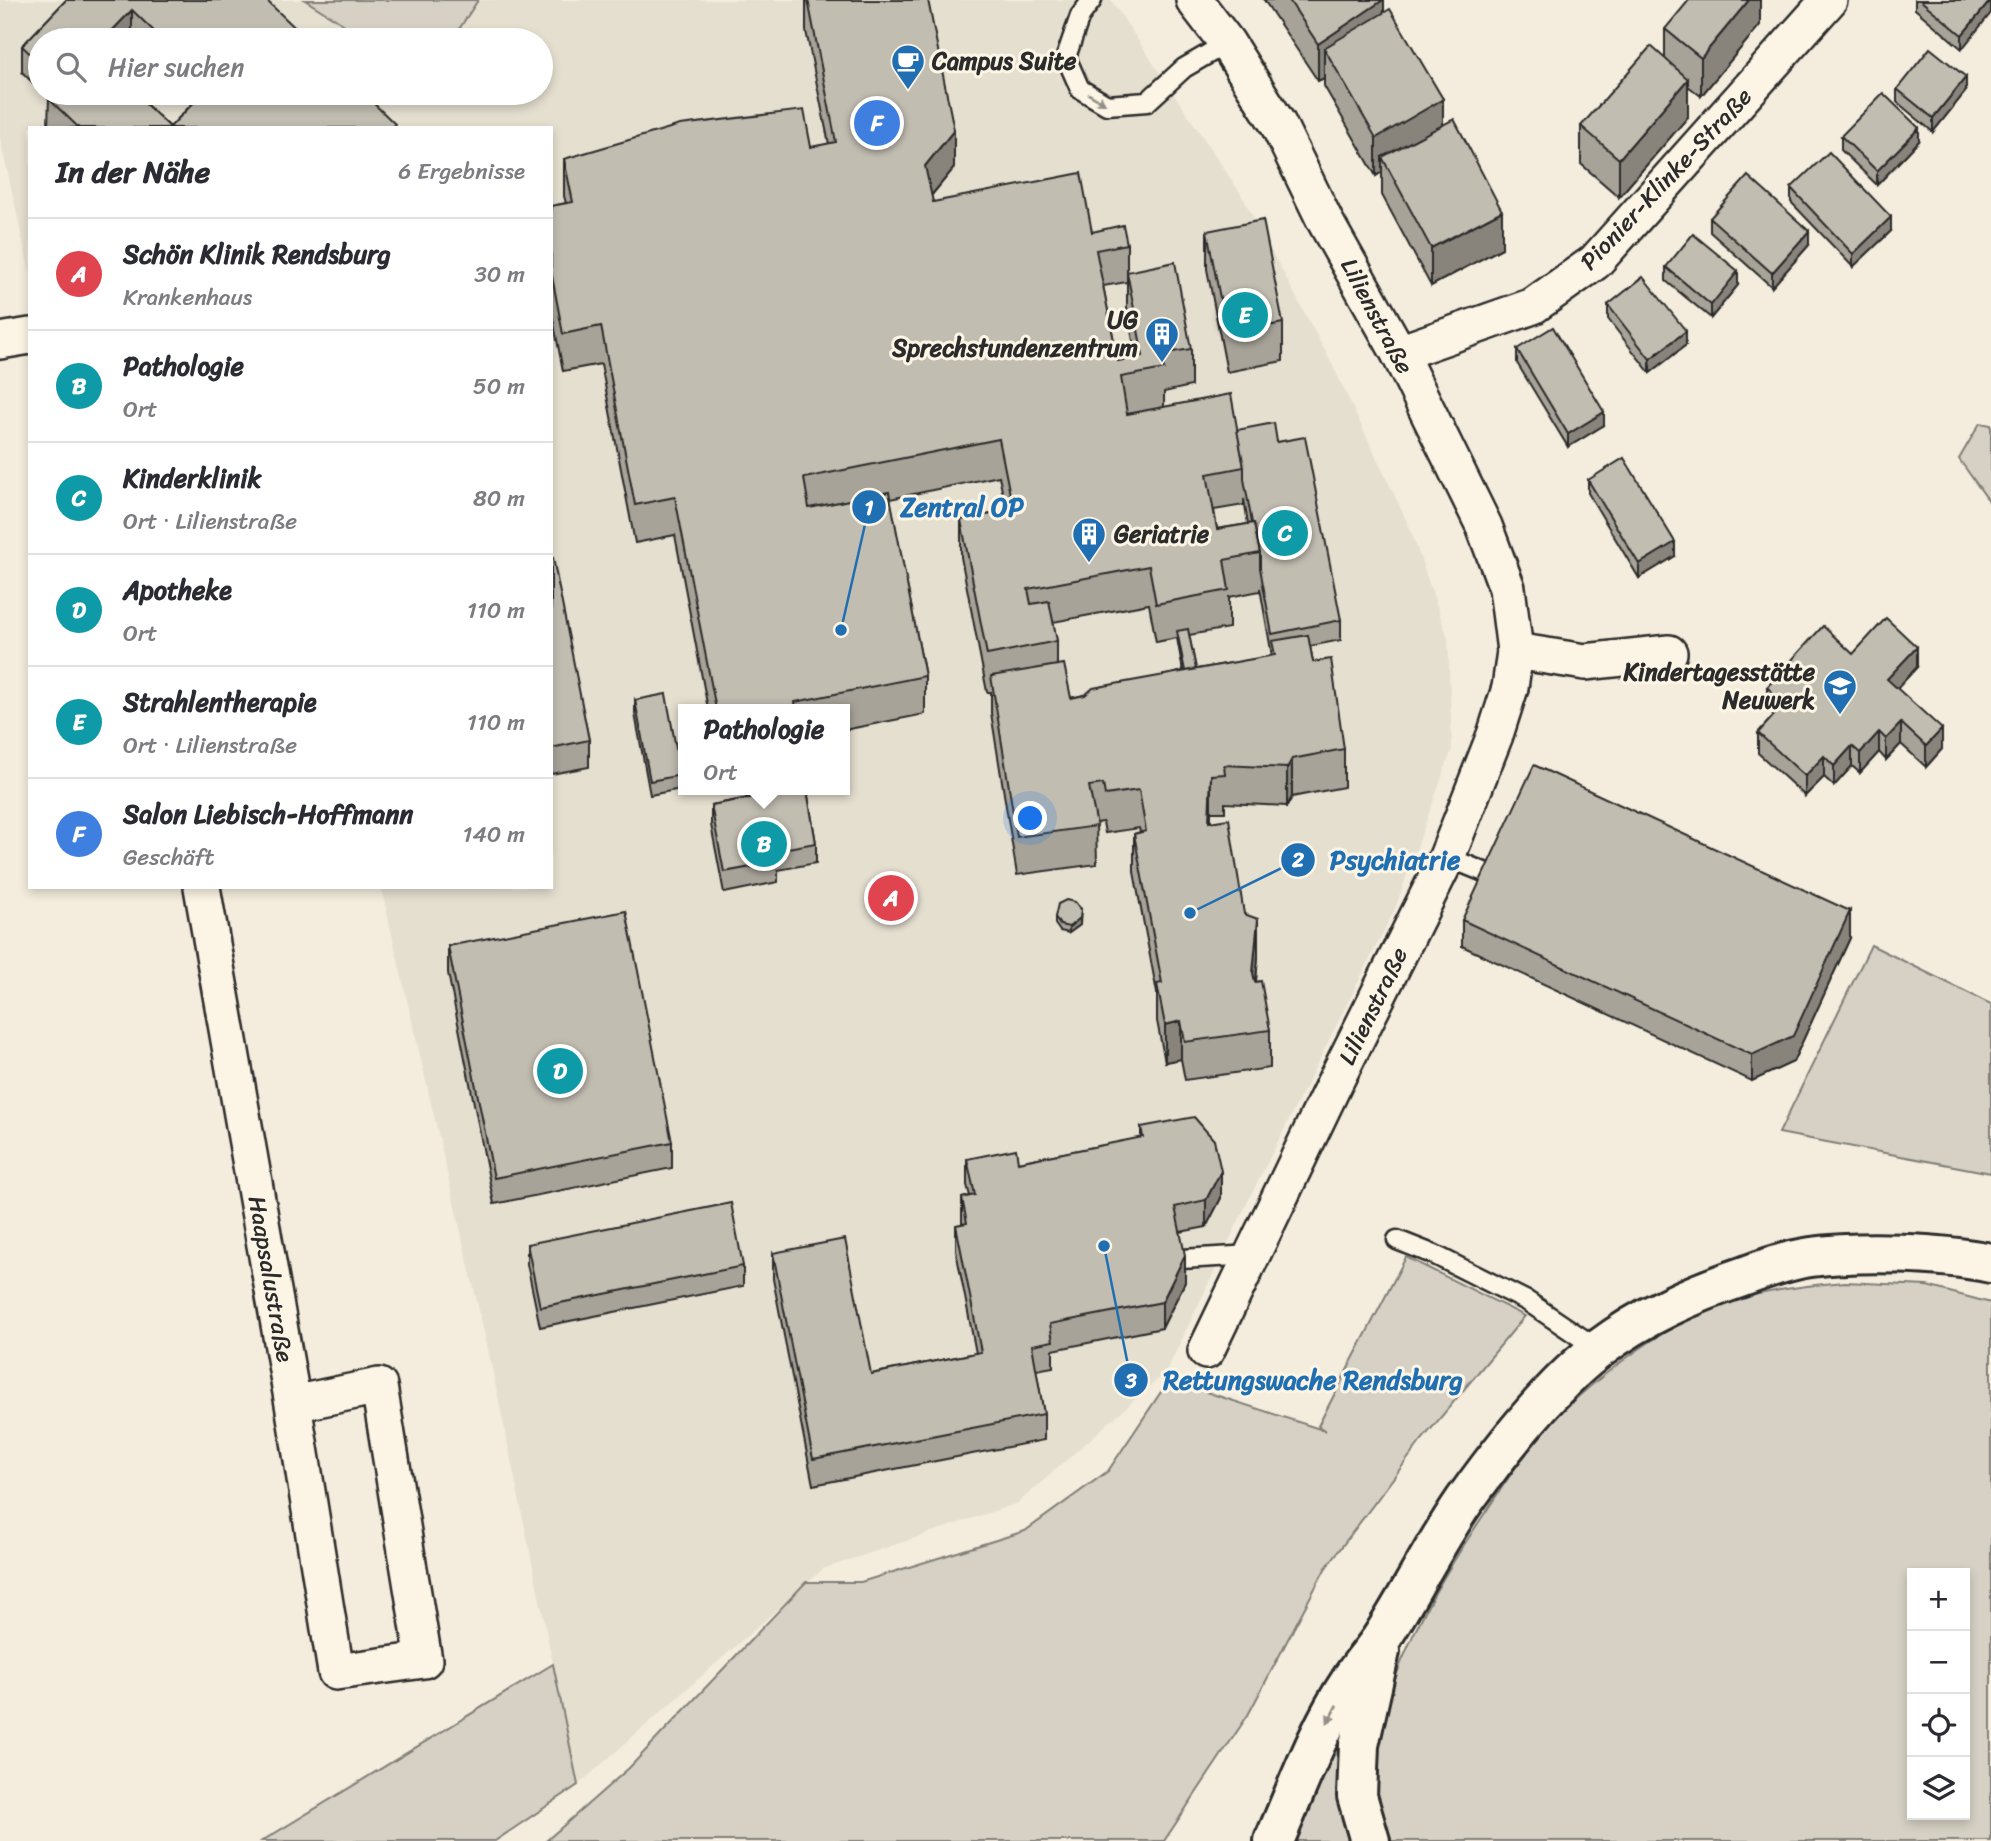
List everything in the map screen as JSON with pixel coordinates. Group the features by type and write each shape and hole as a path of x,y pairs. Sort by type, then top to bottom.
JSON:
{"highway":[{"path":"1274,1841 1329,1719 1348,1684 1383,1636 1422,1567 1465,1500 1515,1434 1598,1349 1653,1313 1693,1294 1768,1268 1811,1257 1943,1256 1991,1263"},
{"path":"1370,1841 1357,1796 1359,1745 1383,1636"}],"street":[{"name":"Lilienstraße","path":"1194,0 1227,43 1278,124 1325,221 1399,352 1484,526 1507,588 1515,651 1510,688 1447,857 1206,1351"},
{"name":"Pionier-Klinke-Straße","path":"1399,352 1533,306 1595,262 1829,0"},
{"path":"0,341 28,336"},
{"path":"1515,651 1585,662 1669,653"},
{"name":"Haapsalustraße","path":"202,889 293,1404 336,1672 424,1660 379,1386 293,1404"}],"lane":[{"path":"1092,0 1080,16 1066,57 1080,89 1107,105 1147,102 1184,68 1227,43"},
{"path":"1447,857 1494,876"},
{"path":"1397,1240 1435,1255 1527,1301 1598,1349"},
{"path":"1181,1259 1253,1255"}],"shaded area":[{"path":"0,0 1111,0 1241,194 1332,364 1410,528 1448,638 1452,749 1395,909 1253,1191 1166,1372 1018,1503 823,1569 578,1785 490,1358 381,889 553,889 553,126 28,126 28,264 0,138"},
{"path":"305,0 478,0 460,28 349,28"},
{"path":"1980,423 1991,425 1991,504 1959,459"},
{"path":"1871,945 1991,1004 1991,1173 1779,1133"},
{"path":"1406,1257 1525,1316 1421,1441 1325,1569 1248,1715 1164,1841 546,1841 629,1768 806,1582 861,1582 1025,1531 1108,1471 1169,1380 1326,1431 1318,1426"},
{"path":"1845,1282 1927,1286 1991,1303 1991,1841 1388,1841 1375,1801 1370,1769 1373,1749 1391,1689 1426,1608 1516,1467 1556,1418 1593,1384 1634,1353 1677,1325 1717,1306 1780,1290"},
{"path":"553,1664 578,1785 495,1841 262,1841"},
{"path":"1332,1734 1343,1736 1352,1841 1284,1841"}],"building":[{"path":"66,0 266,0 295,28 151,28 132,10 115,28 39,28"},
{"path":"808,0 928,0 954,130 925,166 933,202 1081,173 1092,232 1123,225 1127,244 1096,250 1118,361 1143,356 1127,272 1175,262 1191,349 1161,354 1164,369 1121,377 1127,414 1231,394 1244,467 1207,474 1217,529 1254,523 1260,553 1224,560 1229,590 1156,604 1149,566 1028,589 1031,604 1049,601 1057,641 987,655 961,520 1013,510 999,439 804,478 809,508 889,492 925,676 795,704 715,704 675,497 635,505 601,326 563,334 553,282 553,206 573,202 564,159 680,125 804,110 811,147 836,142"},
{"path":"1289,0 1383,0 1318,44"},
{"path":"1689,0 1749,0 1701,58 1665,29"},
{"path":"1920,0 1991,0 1962,35"},
{"path":"1390,9 1443,99 1376,138 1324,48"},
{"path":"28,40 28,52 22,46"},
{"path":"1651,46 1688,79 1619,159 1581,126"},
{"path":"1930,48 1966,77 1933,118 1897,89"},
{"path":"1883,93 1919,128 1877,171 1841,136"},
{"path":"55,105 147,105 169,126 77,126"},
{"path":"191,105 375,105 395,124 171,126"},
{"path":"1454,119 1502,211 1431,248 1382,157"},
{"path":"1829,152 1891,217 1853,254 1791,188"},
{"path":"1748,176 1809,231 1772,273 1710,218"},
{"path":"1263,220 1283,323 1227,334 1207,231"},
{"path":"1693,234 1738,271 1711,305 1666,267"},
{"path":"1643,277 1686,331 1650,359 1608,305"},
{"path":"1553,327 1604,412 1568,434 1517,349"},
{"path":"1274,423 1277,442 1305,437 1341,620 1272,634 1237,430"},
{"path":"1624,458 1675,542 1639,564 1588,480"},
{"path":"553,558 589,740 553,748"},
{"name":"Kindertagesstätte Neuwerk","path":"1886,618 1917,647 1887,679 1942,729 1926,746 1901,723 1886,739 1879,732 1860,753 1852,746 1834,766 1824,756 1805,776 1758,733 1784,704 1767,687 1823,626 1853,654"},
{"path":"1188,629 1196,669 1185,671 1177,631"},
{"path":"1308,635 1313,662 1331,659 1344,749 1292,759 1287,768 1224,765 1225,774 1211,775 1209,822 1229,819 1244,914 1258,919 1253,973 1255,982 1261,981 1270,1030 1185,1042 1181,1021 1165,1025 1157,984 1162,983 1134,834 1146,831 1139,790 1105,795 1103,784 1089,786 1097,826 1017,837 991,676 1064,664 1071,698 1085,695 1093,688 1275,655 1272,641"},
{"path":"666,694 678,759 678,776 650,781 635,700"},
{"path":"1534,765 1850,911 1793,1036 1752,1055 1462,920"},
{"path":"750,795 808,795 816,843 776,850 778,862 724,872 711,805 750,798"},
{"path":"1066,900 1075,902 1081,909 1080,918 1069,927 1060,925 1055,917 1058,904"},
{"path":"626,911 672,1142 494,1178 448,946"},
{"path":"1194,1117 1214,1140 1221,1171 1206,1200 1175,1207 1185,1255 1162,1302 1050,1324 1053,1341 1032,1345 1044,1414 813,1459 773,1253 845,1239 871,1374 981,1352 956,1225 967,1223 962,1198 975,1195 967,1159 1016,1149 1018,1162 1143,1137 1141,1127"},
{"path":"731,1203 743,1266 540,1307 527,1244"}],"place":[{"name":"Campus Suite","path":"908,91"},
{"name":"Salon Liebisch-Hoffmann","path":"877,123"},
{"name":"Strahlentherapie","path":"1245,315"},
{"name":"UG Sprechstundenzentrum","path":"1162,364"},
{"name":"Kinderklinik","path":"1285,533"},
{"name":"Geriatrie","path":"1089,564"},
{"name":"Zentral OP","path":"841,630"},
{"name":"Kindertagesstätte Neuwerk","path":"1840,716"},
{"name":"Pathologie","path":"764,844"},
{"name":"Schön Klinik Rendsburg","path":"891,898"},
{"name":"Psychiatrie","path":"1190,913"},
{"name":"Apotheke","path":"560,1071"},
{"name":"Rettungswache Rendsburg","path":"1104,1246"}]}
